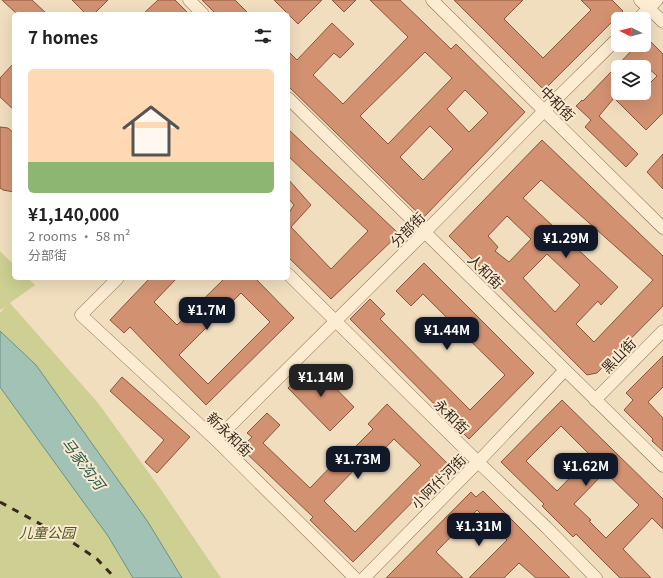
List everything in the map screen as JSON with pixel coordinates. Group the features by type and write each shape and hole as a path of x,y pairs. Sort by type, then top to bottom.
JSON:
{"street":[{"path":"189,0 201,12"},
{"name":"中和街","path":"432,0 663,228"},
{"path":"643,12 649,3 663,22"},
{"name":"分部街","path":"216,440 336,322 611,45"},
{"name":"人和街","path":"290,102 425,232 663,466"},
{"name":"永和街","path":"290,276 596,578"},
{"name":"新永和街","path":"116,280 81,315 216,440 356,578"},
{"name":"黑山街","path":"595,400 663,331"},
{"name":"小阿什河街","path":"364,578 478,462 565,370"}],"green space":[{"path":"0,251 12,263 12,280 30,280 35,285 10,303 98,403 162,491 221,578 182,578 148,522 36,365 0,331 0,313 5,307 0,310"},
{"name":"儿童公园","path":"0,387 108,536 133,578 0,578"}],"water":[{"name":"马家沟河","path":"0,331 36,365 148,522 182,578 133,578 108,536 0,387"}],"building":[{"path":"2,0 32,0 45,12 15,12"},
{"path":"72,0 108,0 96,12 84,12"},
{"path":"158,0 175,0 187,12 145,12"},
{"path":"202,0 235,0 247,12 214,12"},
{"path":"274,0 322,0 298,24 290,16 290,12 286,12"},
{"path":"332,0 356,0 344,12"},
{"path":"370,0 400,0 451,49 456,44 525,112 423,218 290,88 290,53 297,60 332,23 354,44 340,58 334,53 313,75 343,104 408,37","holes":["425,52 452,78 388,144 360,116","465,90 488,113 469,132 447,109","430,126 453,149 423,180 400,157"]},
{"path":"454,0 523,0 504,19 543,58 591,10 581,0 612,0 623,11 611,12 611,23 544,90"},
{"path":"651,42 663,54 663,113 646,130 616,100 651,100 651,82 657,76 651,71 651,60 623,60 630,52 651,52"},
{"path":"12,65 12,108 0,97 0,78"},
{"path":"611,72 611,100 612,100 599,116 638,154 626,167 585,127 591,120 576,106 582,100 583,101"},
{"path":"0,127 8,128 12,131 12,192 0,188"},
{"path":"290,131 399,234 331,299 290,259 290,211 294,205 290,200 290,181 311,205 291,227 331,269 368,231 290,158"},
{"path":"542,140 663,256 663,306 597,373 587,375 449,236","holes":["541,180 653,280 594,342 576,324 598,301 601,305 618,287 523,198","507,216 531,239 509,262 495,251 498,247 488,236","547,254 580,285 555,312 523,278"]},
{"path":"663,154 663,189 647,172"},
{"path":"424,263 534,373 469,439 350,319 370,299 385,314 380,319 470,410 505,375 423,294 411,306 396,291"},
{"path":"148,280 175,280 154,302 177,325 223,280 257,280 294,318 206,405 130,327 124,333 110,320","holes":["241,293 270,322 208,384 179,355"]},
{"path":"663,356 663,387 648,402 663,418 663,451 624,410 633,400 626,393"},
{"path":"312,364 354,407 330,431 288,388"},
{"path":"122,377 190,437 157,473 145,462 164,440 110,391"},
{"path":"562,400 663,499 663,529 652,518 623,549 651,578 620,578 576,534 573,537 542,506 544,504 501,462","holes":["561,426 591,456 557,491 526,461","605,472 639,505 606,538 589,521 591,520 574,504"]},
{"path":"387,404 449,465 353,562 310,520 313,517 241,448 252,437 247,433 267,413 280,425 263,443 310,488 341,456 344,458 373,429 368,424","holes":["394,439 421,465 355,532 324,501 362,462 367,467"]},
{"path":"483,491 570,578 536,578 519,563 504,578 469,578 507,540 477,510 436,552 463,578 386,578 471,492 476,497"}],"railway":[{"path":"0,502 66,538 97,559 115,578"}]}
